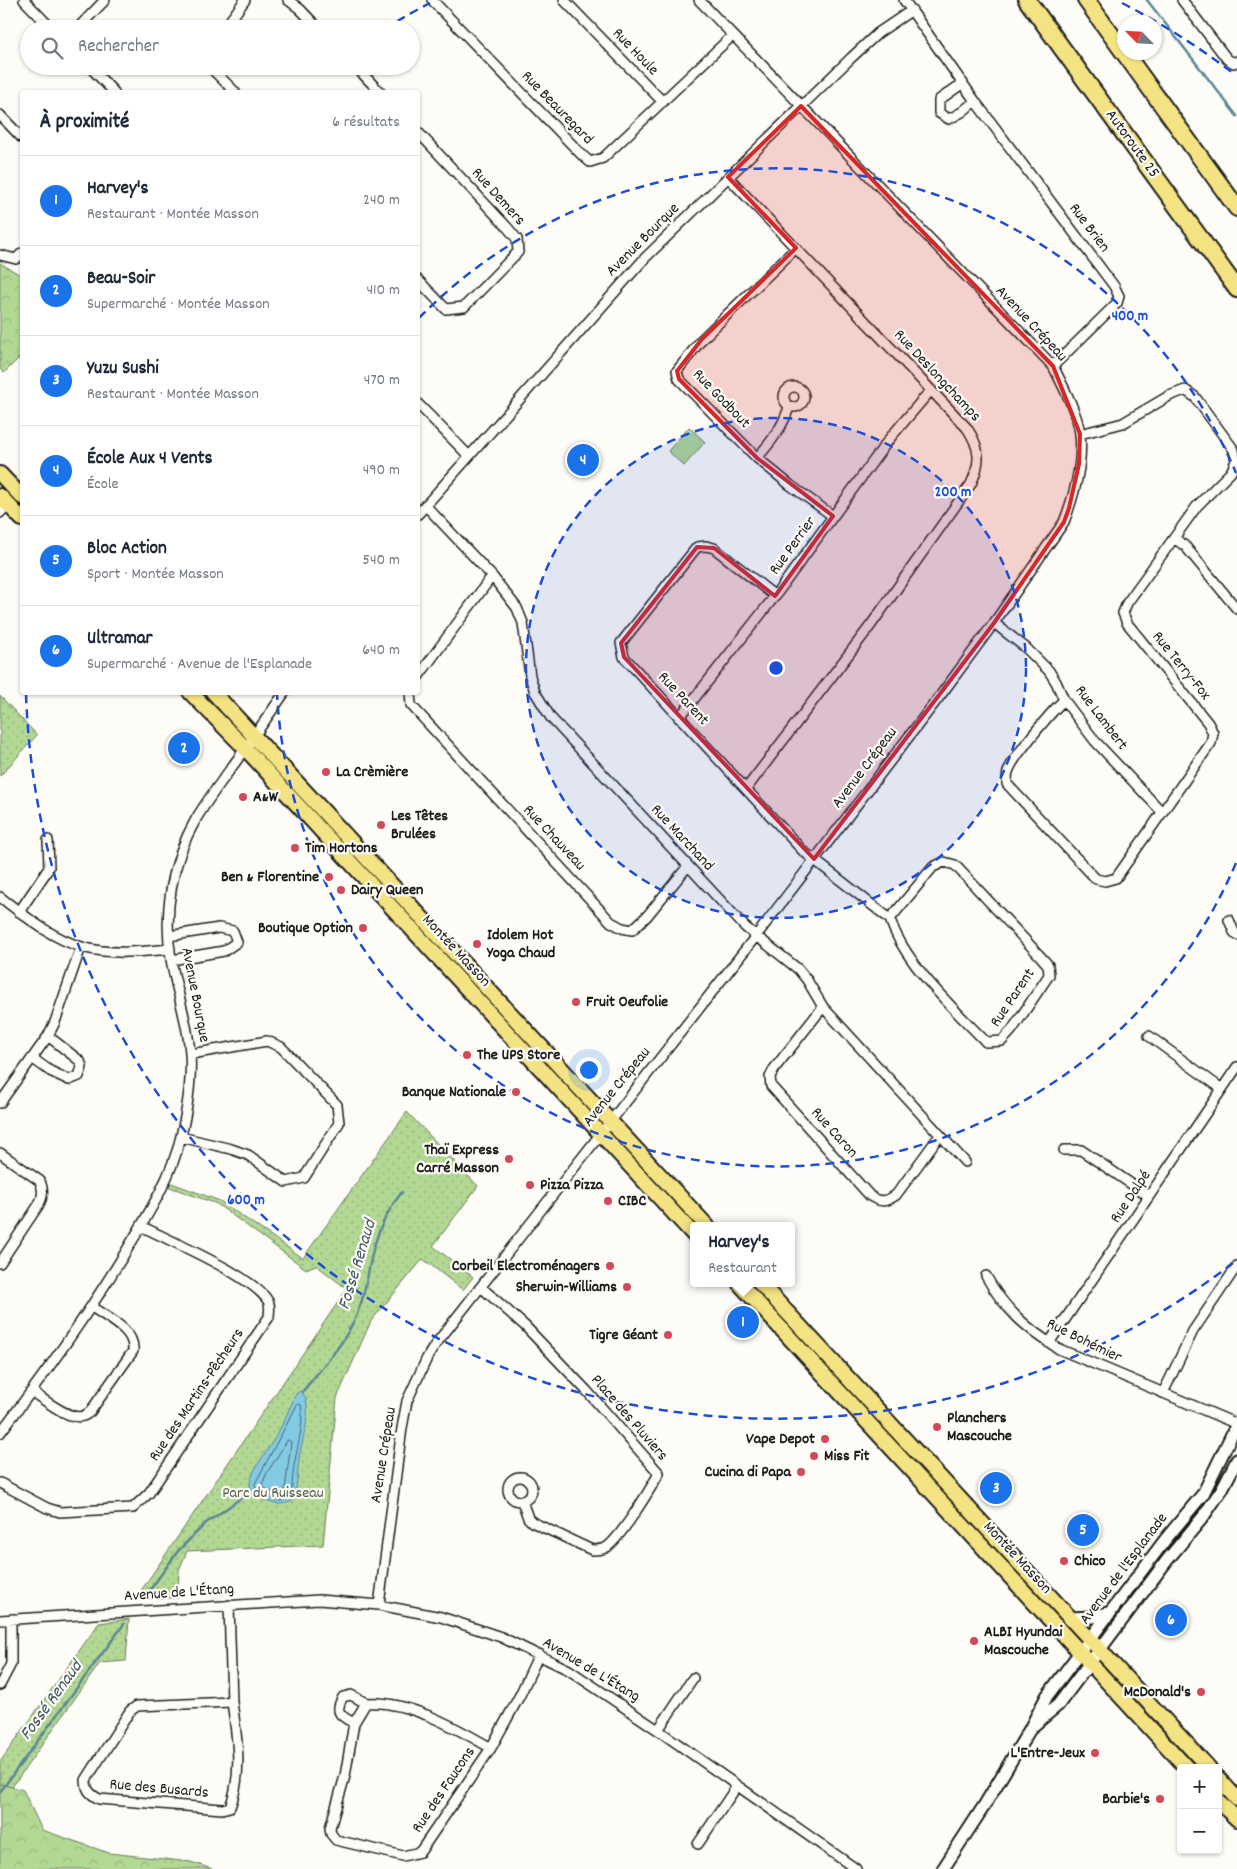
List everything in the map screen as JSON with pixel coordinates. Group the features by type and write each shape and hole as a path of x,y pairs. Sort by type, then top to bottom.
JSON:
{"highway":[{"name":"Autoroute 25","path":"1027,0 1237,289"},
{"path":"1086,0 1237,208"}],"main road":[{"path":"0,474 20,495"},
{"path":"3,505 20,518"},
{"name":"Montée Masson","path":"193,695 245,748 690,1231"},
{"name":"Montée Masson","path":"215,695 703,1222"},
{"path":"431,950 442,940"},
{"name":"Montée Masson","path":"743,1287 1184,1764"},
{"name":"Montée Masson","path":"764,1287 1205,1764"},
{"path":"1222,1782 1237,1799"},
{"path":"1222,1806 1237,1819"}],"street":[{"path":"24,0 43,20"},
{"path":"86,20 105,0"},
{"path":"231,20 245,0"},
{"path":"288,0 310,20"},
{"name":"Rue Beauregard","path":"432,0 590,162 603,158 733,35"},
{"name":"Rue Houle","path":"564,0 663,102"},
{"name":"Avenue Crépeau","path":"379,1605 402,1428 408,1401 430,1352 756,936 994,623 1064,522 1070,508 1079,464 1080,434 1066,394 1053,366 699,0"},
{"name":"Rue Brien","path":"904,0 975,101 1114,286 1119,296 1117,303 1053,366"},
{"path":"1182,0 1227,59 1234,63 1237,60"},
{"name":"Avenue Bourque","path":"420,511 624,279 878,33 912,10"},
{"path":"97,75 112,90"},
{"path":"218,75 232,90"},
{"path":"364,75 378,90"},
{"path":"963,83 939,100 939,113 949,119 962,112 975,101"},
{"path":"0,115 20,136"},
{"name":"Rue Demers","path":"420,134 507,226 517,239 518,252 464,307 453,310 446,309 420,282"},
{"name":"Rue Deslongchamps","path":"728,177 967,428 974,438 979,458 976,473 971,484 871,625 746,789"},
{"name":"Rue Godbout","path":"796,248 702,339 677,371 679,379 757,458 784,481 833,516"},
{"path":"0,255 16,259 20,255"},
{"name":"Rue Perrier","path":"679,718 776,596 890,438 931,390"},
{"name":"Rue Terry-Fox","path":"1064,700 1014,760 1007,772 1007,784 1096,879 1105,881 1116,878 1211,743 1213,734 1208,723 1127,622 1124,614 1127,603 1197,506 1231,472 1236,461 1234,450 1195,397 1185,390 1169,396 1123,422 1080,434"},
{"path":"420,406 469,456"},
{"path":"757,458 786,419 789,407"},
{"name":"Rue Marchand","path":"425,505 492,576 517,608 523,623 530,676 535,692 551,718 744,927 798,969 824,1007 965,1162"},
{"path":"1174,538 1185,546 1237,609"},
{"name":"Rue Parent","path":"776,596 714,548 706,546 697,547 620,643 624,657 803,852 890,919 893,928 921,972 944,999 986,1042 1002,1041 1012,1030 1049,975 1048,965 955,865 944,862 932,867 890,919"},
{"path":"420,674 492,576"},
{"name":"Rue Lambert","path":"994,623 1043,664 1056,682 1064,700 1095,741 1162,812"},
{"name":"Avenue Bourque","path":"0,1433 92,1308 164,1184 181,1137 189,1086 190,1054 187,1030 171,960 168,924 172,884 180,852 197,817 283,695"},
{"name":"Rue Chauveau","path":"410,695 411,706 611,922 622,928 632,930 647,916 688,866"},
{"path":"19,912 49,868 48,840"},
{"path":"0,897 51,934 81,947 129,953 170,949"},
{"path":"1229,920 1237,935"},
{"path":"169,936 219,928 233,931 237,942 224,952 171,960"},
{"path":"0,1104 48,1036 60,1011 81,947"},
{"name":"Rue Caron","path":"824,1007 774,1069 770,1078 771,1086 870,1196 879,1201 888,1201 896,1195 940,1135"},
{"path":"32,1058 50,1071 69,1080 80,1076 82,1067 80,1061 48,1036"},
{"path":"1149,1036 1222,1089"},
{"path":"181,1137 231,1149 248,1156 286,1182 304,1178 339,1123 337,1104 281,1047 267,1041 190,1054"},
{"name":"Rue Dalpé","path":"1049,1343 1237,1067"},
{"path":"1064,1150 1081,1150 1149,1196"},
{"path":"0,1153 40,1181 43,1187 43,1197 0,1263"},
{"name":"Rue des Martins-Pêcheurs","path":"0,1483 47,1508 60,1512 133,1508 149,1493 269,1317 270,1304 262,1293 234,1273 141,1226"},
{"path":"1163,1393 1193,1331 1237,1266"},
{"name":"Rue Bohémier","path":"986,1276 996,1294 1021,1322 1034,1334 1059,1349 1237,1424"},
{"name":"Place des Pluviers","path":"481,1287 525,1326 586,1390 659,1473 621,1532 608,1546 600,1550 592,1550 532,1522 528,1518 522,1501"},
{"path":"32,1392 74,1416 83,1416 90,1412 133,1351 134,1343 130,1334 92,1308"},
{"name":"Avenue de l'Esplanade","path":"1030,1729 1058,1705 1090,1662 1095,1645 1111,1612 1200,1497 1219,1464 1237,1424"},
{"name":"Avenue de l'Esplanade","path":"942,1869 984,1806 1030,1729 1047,1696 1081,1652 1095,1645 1208,1510 1222,1489 1237,1460"},
{"name":"Avenue de L'Étang","path":"0,1620 319,1600 379,1605 441,1617 501,1637 539,1654 588,1682 856,1869"},
{"name":"Rue des Busards","path":"229,1605 232,1702 239,1751 237,1779 230,1808 222,1809 99,1799 90,1794 86,1786 86,1780 130,1711 137,1706 232,1702"},
{"path":"1069,1618 1093,1617 1111,1612"},
{"path":"0,1685 11,1664 11,1619"},
{"name":"Rue des Faucons","path":"366,1703 354,1723 344,1776 330,1828 331,1834 336,1840 404,1856 420,1852 491,1748 520,1695 539,1654"},
{"path":"658,1730 693,1678"},
{"name":"Rue des Faucons","path":"354,1723 343,1718 338,1711 339,1703 343,1697 351,1695 366,1703 373,1702 406,1708 447,1724 491,1748"},
{"path":"698,1844 737,1786"}],"highlighted area":[{"path":"801,106 1053,366 1080,434 1079,464 1069,508 1064,522 994,623 814,859 624,657 621,643 697,547 714,548 775,596 833,516 757,458 679,379 677,371 702,339 796,248 728,177"}],"green space":[{"path":"0,263 20,275 20,357 4,373 0,369"},
{"path":"689,427 705,442 684,466 668,451"},
{"path":"0,696 37,735 0,776"},
{"name":"Parc du Ruisseau","path":"407,1112 478,1186 433,1246 473,1277 463,1290 423,1259 371,1321 337,1398 323,1545 187,1551 179,1570 178,1598 136,1598 347,1289 316,1265 306,1269 217,1204 167,1186 169,1182 220,1201 303,1258"},
{"path":"129,1619 126,1661 100,1663 12,1787 0,1784 0,1762 99,1623"},
{"path":"0,1783 23,1790 42,1830 109,1853 191,1862 212,1869 0,1869"}],"water":[{"path":"300,1391 305,1396 307,1413 295,1491 292,1501 288,1503 271,1503 260,1499 254,1494 250,1486 251,1477 279,1431 296,1394"}],"waterway":[{"path":"1147,0 1237,116"},
{"name":"Fossé Renaud","path":"302,1392 328,1361 350,1328 361,1303 379,1231 389,1211 402,1192"},
{"name":"Fossé Renaud","path":"147,1594 178,1551 206,1523 251,1491"},
{"name":"Fossé Renaud","path":"0,1792 124,1624"}],"place":[{"name":"École Aux 4 Vents","path":"583,460"},
{"name":"Beau-Soir","path":"184,748"},
{"name":"La Crèmière","path":"326,772"},
{"name":"A&W","path":"243,797"},
{"name":"Les Têtes Brulées","path":"381,825"},
{"name":"Tim Hortons","path":"295,848"},
{"name":"Ben & Florentine","path":"329,877"},
{"name":"Dairy Queen","path":"341,890"},
{"name":"Boutique Option","path":"363,928"},
{"name":"Idolem Hot Yoga Chaud","path":"477,944"},
{"name":"Fruit Oeufolie","path":"576,1002"},
{"name":"The UPS Store","path":"467,1055"},
{"name":"Banque Nationale","path":"516,1092"},
{"name":"Thaï Express Carré Masson","path":"509,1159"},
{"name":"Pizza Pizza","path":"530,1185"},
{"name":"CIBC","path":"608,1201"},
{"name":"Corbeil Electroménagers","path":"610,1266"},
{"name":"Sherwin-Williams","path":"627,1287"},
{"name":"Harvey's","path":"743,1322"},
{"name":"Tigre Géant","path":"668,1335"},
{"name":"Planchers Mascouche","path":"937,1427"},
{"name":"Vape Depot","path":"825,1439"},
{"name":"Miss Fit","path":"814,1456"},
{"name":"Cucina di Papa","path":"801,1472"},
{"name":"Yuzu Sushi","path":"996,1488"},
{"name":"Bloc Action","path":"1083,1530"},
{"name":"Chico","path":"1064,1561"},
{"name":"Ultramar","path":"1171,1620"},
{"name":"ALBI Hyundai Mascouche","path":"974,1641"},
{"name":"McDonald's","path":"1201,1692"},
{"name":"L'Entre-Jeux","path":"1095,1753"},
{"name":"Barbie's","path":"1160,1799"}]}
